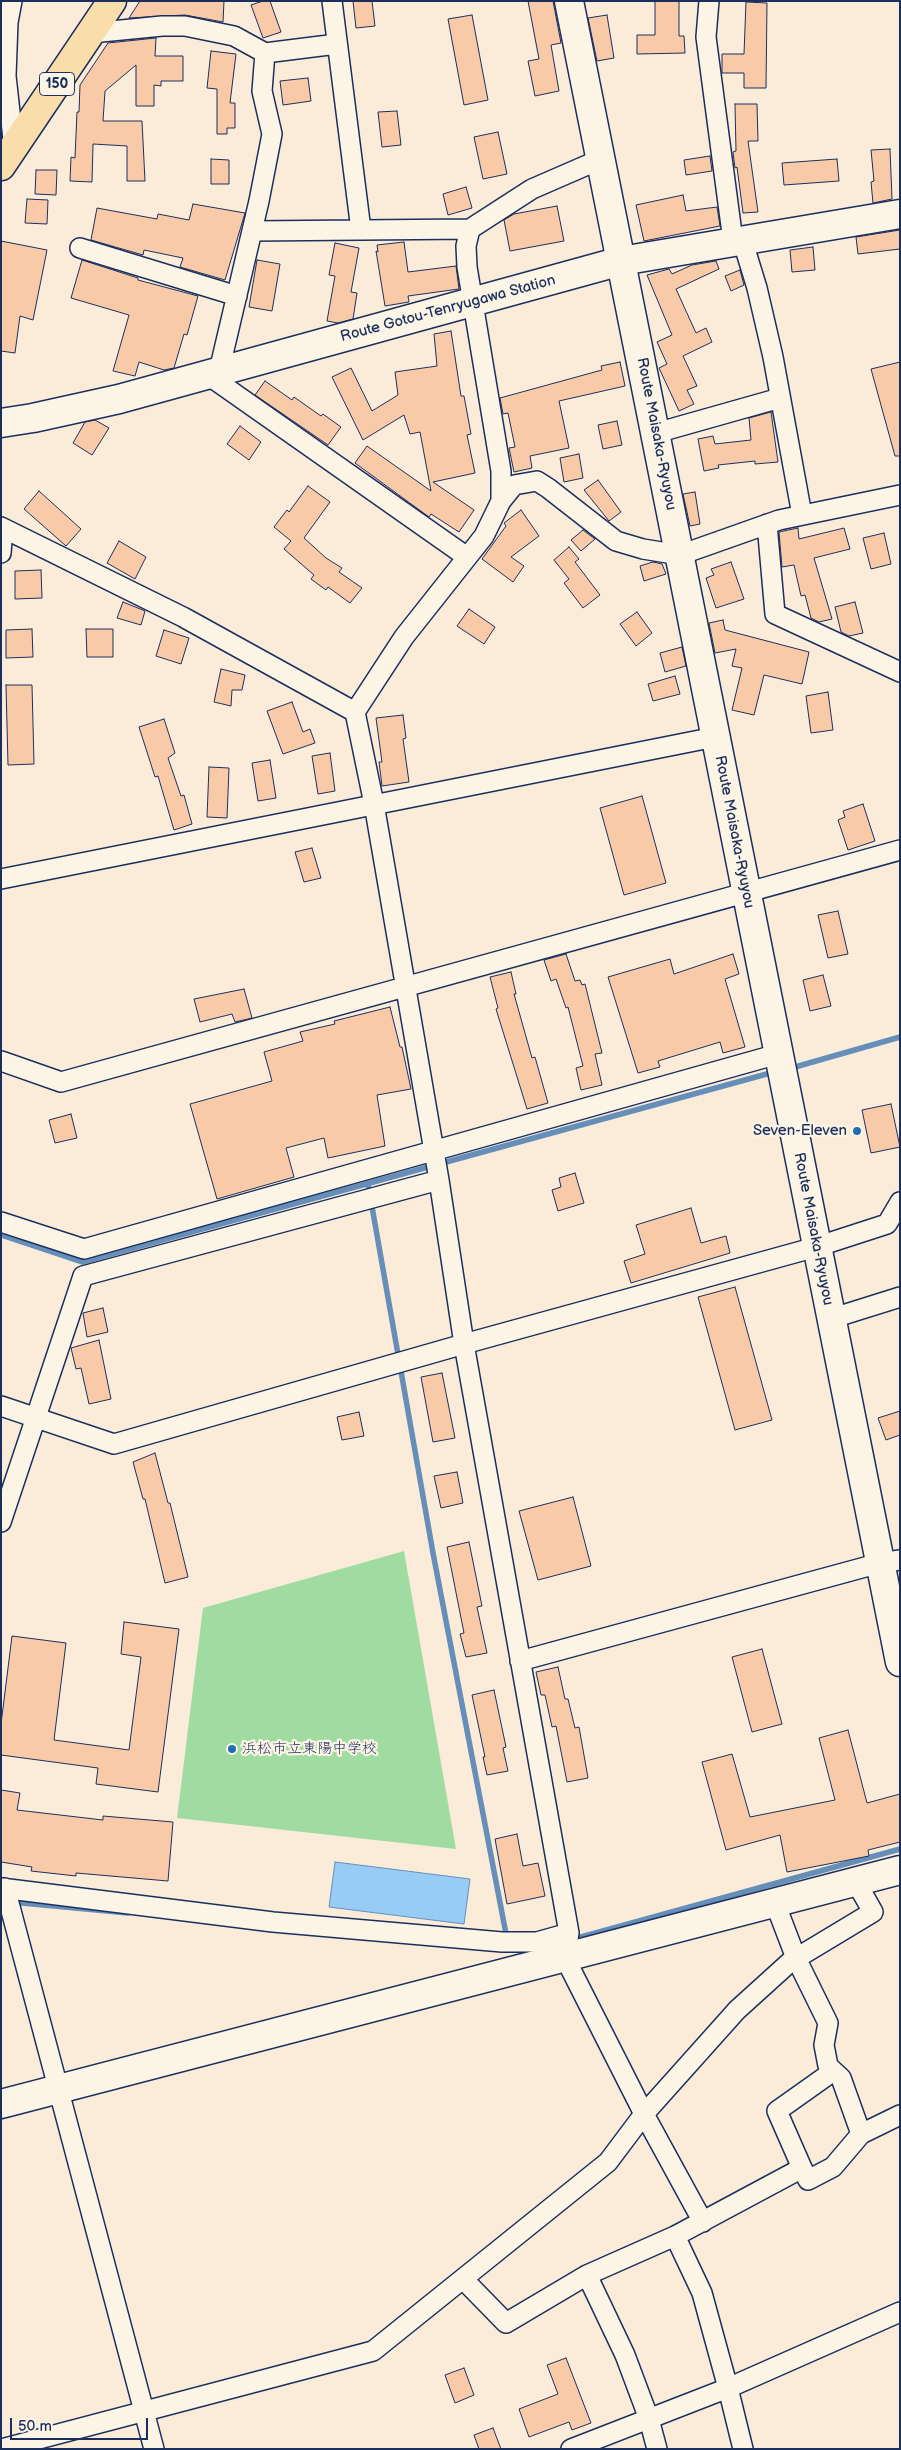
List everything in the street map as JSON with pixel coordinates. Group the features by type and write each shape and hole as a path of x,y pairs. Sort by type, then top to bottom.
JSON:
{"highway":[{"name":"150","path":"8,157 112,1"}],"main road":[{"name":"Route Maisaka-Ryuyou","path":"569,1 830,1319 890,1562 900,1662"},
{"name":"Route Gotou-Tenryugawa Station","path":"1,422 34,418 119,399 621,261 900,214"},
{"path":"1,2104 567,1946 775,1903 900,1870"}],"street":[{"path":"8,157 6,76 8,22 12,1"},
{"path":"332,1 361,230"},
{"path":"709,1 706,37 738,240 757,288 802,515"},
{"path":"90,33 162,26 185,26 234,36 266,53 337,44"},
{"path":"266,53 262,90 272,134 237,296 214,373 467,557"},
{"path":"252,231 470,229 532,189 601,159"},
{"path":"470,229 466,246 473,302 501,471 501,501"},
{"path":"80,248 237,296"},
{"path":"656,433 780,398"},
{"path":"703,2222 644,2114 567,1946 520,1661 464,1344 439,1180 404,988 374,804 355,712 404,637 484,536 501,501 514,485 537,482 548,488 616,542 680,555 768,524 900,495"},
{"path":"768,524 775,614 900,672"},
{"path":"1,553 2,528 183,616 355,712"},
{"path":"1,878 715,737"},
{"path":"1,1061 61,1082 900,850"},
{"path":"1,1222 84,1249 777,1053"},
{"path":"1,1522 83,1276 439,1180"},
{"path":"1,1406 114,1444 464,1344 816,1247 887,1224 900,1202"},
{"path":"830,1319 900,1297"},
{"path":"520,1661 890,1562"},
{"path":"1,2449 373,2351 608,2162 644,2114 737,2010 796,1958 873,1912 856,1882"},
{"path":"154,2449 59,2088 3,1888 273,1922 493,1941 537,1942 567,1946"},
{"path":"775,1903 796,1958 828,2023 824,2045 828,2066 832,2072 841,2078 861,2134"},
{"path":"832,2072 776,2111 808,2180 833,2167 861,2134 900,2116"},
{"path":"463,2279 506,2324 587,2275 675,2236 802,2168"},
{"path":"675,2236 702,2293 728,2388 742,2449"},
{"path":"587,2275 625,2355 649,2419 657,2449"},
{"path":"571,2449 728,2388 900,2312"}],"green space":[{"path":"404,1551 456,1849 177,1818 203,1608"}],"water":[{"path":"335,1862 470,1879 464,1924 329,1907"}],"building":[{"path":"140,1 224,1 223,22 185,15 129,18"},
{"path":"270,1 281,32 263,38 251,5"},
{"path":"353,1 372,1 375,26 356,28"},
{"path":"528,1 553,1 561,43 551,45 559,91 535,96 528,61 539,59"},
{"path":"655,1 679,1 679,36 684,36 685,53 637,54 637,35 655,35"},
{"path":"746,2 767,3 766,88 744,88 744,73 722,73 722,54 744,54"},
{"path":"472,15 488,100 464,105 448,19"},
{"path":"607,15 614,58 597,61 588,18"},
{"path":"156,38 155,56 183,56 183,81 161,81 161,86 154,85 154,106 136,106 136,65 105,91 103,121 142,121 145,181 127,181 127,146 93,144 92,182 70,181 71,157 75,158 80,85 108,43"},
{"path":"211,51 236,54 230,103 235,103 235,128 227,128 227,134 217,134 217,89 207,88"},
{"path":"308,78 311,101 283,105 280,81"},
{"path":"735,104 757,104 758,141 748,141 758,212 743,213 737,167 735,168 733,152 736,151"},
{"path":"397,111 401,145 382,147 378,112"},
{"path":"498,132 507,174 483,179 474,137"},
{"path":"890,149 892,199 873,203 871,182 874,181 871,150"},
{"path":"710,156 712,171 686,175 684,160"},
{"path":"211,159 229,160 229,184 211,184"},
{"path":"837,159 839,181 784,185 782,163"},
{"path":"36,170 57,170 56,195 35,194"},
{"path":"466,187 472,208 448,215 443,194"},
{"path":"683,195 686,211 717,207 720,226 644,241 636,205"},
{"path":"27,199 48,200 47,224 25,223"},
{"path":"193,204 245,213 225,280 180,267 183,258 144,250 143,255 91,240 97,208 157,219 158,214 189,220"},
{"path":"557,206 564,241 510,251 504,220 514,214"},
{"path":"900,230 900,249 858,254 856,237"},
{"path":"1,241 47,250 33,320 20,316 15,353 1,351"},
{"path":"404,242 408,272 456,266 459,289 408,296 409,302 385,306 376,251 378,252 377,245"},
{"path":"335,243 359,248 351,292 357,293 353,319 338,323 327,321 335,276 329,275"},
{"path":"813,247 815,270 792,272 790,250"},
{"path":"82,260 138,278 138,280 198,296 187,335 184,334 174,368 164,370 139,362 135,376 113,371 129,315 71,298"},
{"path":"257,260 280,264 272,311 249,307"},
{"path":"716,261 719,269 676,289 696,333 706,328 712,342 683,356 697,386 687,390 694,404 679,411 659,368 667,364 657,342 672,335 647,275 669,269 672,274 692,265"},
{"path":"740,270 744,285 731,291 725,276"},
{"path":"451,331 461,396 464,396 471,434 467,435 475,473 433,482 474,510 459,532 431,514 429,517 355,463 367,446 431,491 420,432 410,434 404,415 363,440 332,377 351,368 372,411 398,395 395,372 437,366 434,334"},
{"path":"620,362 625,386 559,401 569,448 530,456 532,468 514,472 509,448 515,447 508,413 503,414 500,398 602,370 601,366"},
{"path":"900,362 900,456 895,456 871,369"},
{"path":"265,381 292,400 294,397 341,427 328,445 255,395"},
{"path":"771,412 778,462 755,464 755,461 718,465 719,468 704,471 698,439 713,436 715,444 751,440 749,418"},
{"path":"95,420 109,428 92,455 73,443 85,422"},
{"path":"617,421 622,445 603,449 598,425"},
{"path":"240,426 261,442 249,460 227,444"},
{"path":"579,454 583,478 564,482 560,458"},
{"path":"598,480 621,512 609,521 584,490"},
{"path":"308,486 330,502 304,538 326,558 342,568 339,572 362,588 350,603 328,587 326,590 311,579 314,575 284,549 291,541 274,527 287,510 289,512"},
{"path":"39,491 81,529 66,546 24,509"},
{"path":"695,492 700,524 690,526 683,494"},
{"path":"521,510 539,536 511,557 524,566 513,582 482,559 506,526 504,523"},
{"path":"798,528 799,539 844,528 850,549 814,558 832,619 819,622 811,618 805,595 801,596 794,565 782,567 779,532"},
{"path":"583,530 595,539 581,551 571,540"},
{"path":"884,533 891,564 871,569 863,538"},
{"path":"119,541 146,557 135,579 107,563"},
{"path":"569,547 579,559 575,562 600,595 583,608 564,583 569,579 554,560"},
{"path":"653,562 662,564 666,574 644,581 640,566"},
{"path":"731,562 744,599 716,608 706,578 714,575 711,569"},
{"path":"41,570 42,598 15,599 15,571"},
{"path":"123,602 145,611 141,625 117,618"},
{"path":"855,602 863,633 849,636 841,632 835,607"},
{"path":"469,609 495,627 484,644 457,626"},
{"path":"637,612 652,633 636,646 620,624"},
{"path":"723,620 725,630 809,652 802,684 764,675 754,715 732,710 742,668 732,666 736,649 715,653 709,623"},
{"path":"32,629 33,657 6,658 6,630"},
{"path":"86,629 113,629 113,657 87,657"},
{"path":"164,630 189,638 181,664 156,656"},
{"path":"682,647 686,666 665,672 660,653"},
{"path":"221,669 245,675 242,690 232,690 231,706 214,702"},
{"path":"675,676 680,694 653,701 648,684"},
{"path":"6,685 32,685 34,764 8,765"},
{"path":"828,692 833,730 811,733 806,696"},
{"path":"292,702 303,732 310,729 315,743 283,754 267,711"},
{"path":"403,715 406,738 403,739 409,782 382,786 379,762 382,762 376,718"},
{"path":"164,719 175,753 168,758 181,796 184,795 192,824 174,830 158,776 155,777 139,727"},
{"path":"330,753 335,791 318,794 312,756"},
{"path":"270,760 276,798 258,801 252,763"},
{"path":"209,767 229,768 227,818 207,817"},
{"path":"642,796 666,883 624,895 600,808"},
{"path":"863,804 875,841 848,850 838,820 845,817 843,811"},
{"path":"312,848 321,878 304,882 295,852"},
{"path":"838,911 848,954 828,958 818,915"},
{"path":"566,954 575,981 580,980 582,985 585,984 602,1053 595,1054 602,1085 581,1090 576,1068 583,1066 568,1007 566,1008 556,979 551,981 544,960"},
{"path":"733,954 739,974 725,979 745,1047 723,1053 720,1042 658,1061 660,1067 638,1073 608,977 670,959 674,974"},
{"path":"511,972 516,994 514,994 532,1058 535,1057 548,1103 527,1109 496,1009 498,1008 490,977"},
{"path":"823,975 831,1006 810,1011 803,980"},
{"path":"244,989 252,1018 235,1022 232,1014 200,1022 194,999"},
{"path":"390,1007 400,1047 402,1047 411,1089 377,1095 385,1146 328,1158 324,1138 286,1148 294,1177 217,1199 190,1104 272,1081 264,1052 303,1041 300,1032 335,1024 334,1021"},
{"path":"891,1104 900,1147 871,1153 862,1110"},
{"path":"71,1114 77,1138 55,1143 49,1120"},
{"path":"575,1173 584,1203 558,1211 552,1190 561,1187 559,1178"},
{"path":"691,1208 701,1243 726,1236 730,1253 631,1283 624,1261 645,1254 636,1225"},
{"path":"735,1287 772,1420 735,1430 698,1297"},
{"path":"103,1308 108,1332 87,1337 83,1313"},
{"path":"99,1340 111,1399 89,1404 81,1368 76,1369 71,1348"},
{"path":"442,1373 455,1438 433,1442 421,1377"},
{"path":"900,1411 900,1435 886,1440 878,1418"},
{"path":"359,1412 364,1436 342,1440 337,1417"},
{"path":"155,1453 168,1503 170,1503 188,1577 165,1583 145,1499 143,1499 133,1462"},
{"path":"457,1472 463,1503 441,1508 434,1476"},
{"path":"573,1497 591,1566 538,1580 519,1511"},
{"path":"469,1542 482,1606 477,1607 487,1653 466,1657 460,1634 464,1633 447,1547"},
{"path":"124,1622 179,1629 158,1792 96,1784 98,1768 1,1755 1,1724 12,1636 66,1643 54,1740 129,1750 141,1657 121,1654"},
{"path":"762,1649 782,1724 752,1732 732,1657"},
{"path":"558,1667 565,1699 568,1699 575,1728 579,1727 588,1778 567,1782 556,1726 552,1727 545,1695 541,1695 536,1672"},
{"path":"494,1690 506,1747 503,1748 508,1771 487,1775 472,1695"},
{"path":"848,1730 867,1803 900,1794 900,1842 868,1850 869,1856 787,1872 780,1835 726,1850 702,1762 732,1754 750,1817 835,1800 819,1738"},
{"path":"1,1790 20,1793 17,1810 103,1820 103,1816 173,1822 168,1881 76,1873 76,1876 31,1871 32,1867 1,1862"},
{"path":"517,1834 523,1866 538,1863 545,1896 507,1904 495,1839"},
{"path":"566,2358 591,2423 572,2430 569,2422 529,2437 519,2409 558,2394 547,2365"},
{"path":"464,2368 474,2395 455,2403 445,2375"},
{"path":"493,2428 501,2449 479,2449 474,2435"}],"waterway":[{"path":"788,1069 900,1037"},
{"path":"1,1235 82,1262 774,1072"},
{"path":"368,1184 433,1553 507,1939"},
{"path":"570,1940 900,1849"},
{"path":"11,1902 128,1913"}],"place":[{"name":"Seven-Eleven","path":"857,1131"},
{"name":"浜松市立東陽中学校","path":"232,1749"}]}
